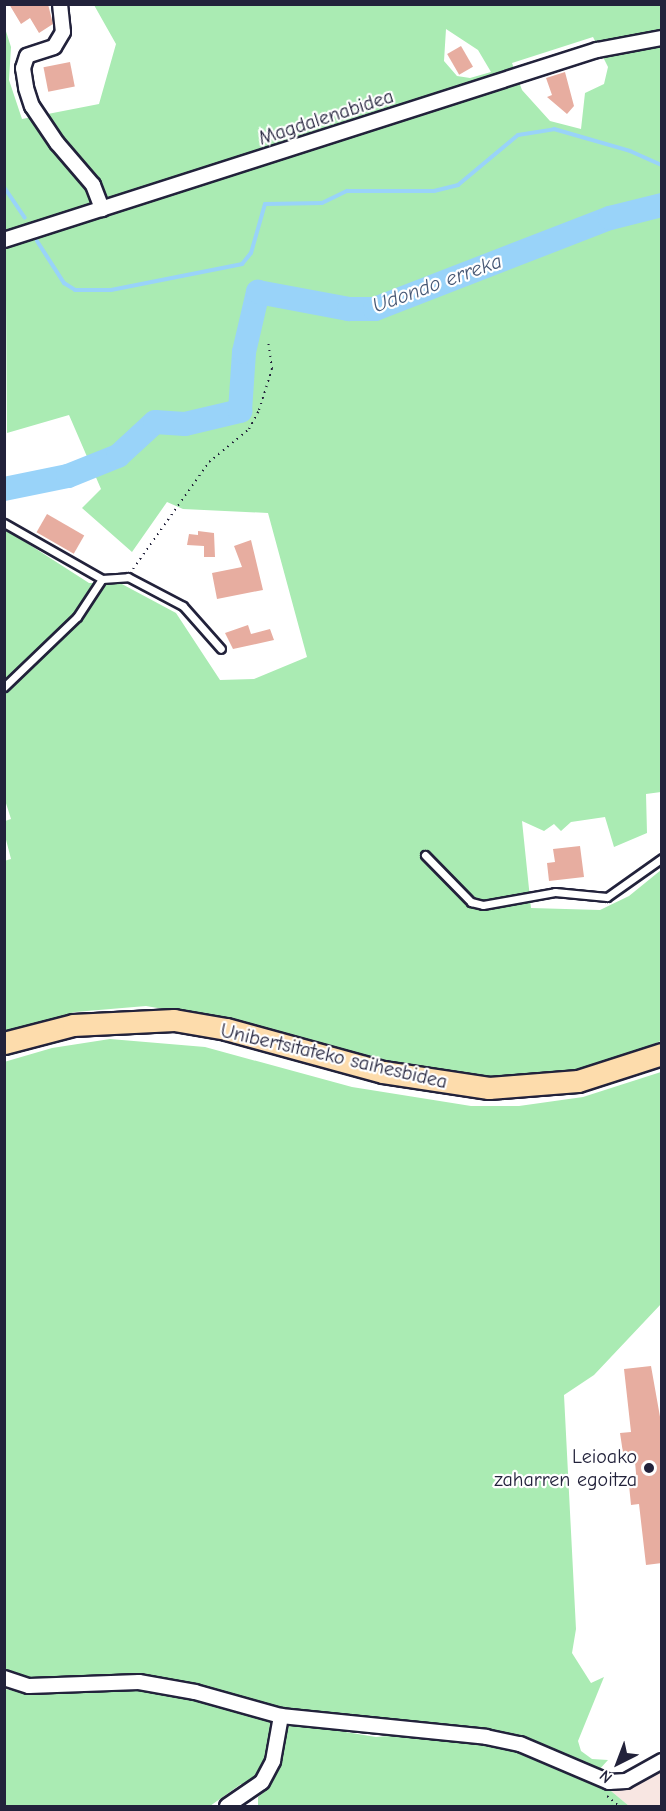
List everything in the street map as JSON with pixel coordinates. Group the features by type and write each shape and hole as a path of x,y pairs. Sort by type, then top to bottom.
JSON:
{"main road":[{"name":"Unibertsitateko saihesbidea","path":"4,1043 73,1025 174,1020 226,1029 383,1072 489,1088 578,1082 662,1054"},
{"name":"Unibertsitateko saihesbidea","path":"4,1055 73,1036 162,1030 224,1040 411,1087 465,1097 526,1099 591,1090 662,1066"}],"street":[{"path":"60,4 63,32 54,47 27,56 23,68 26,88 32,106 57,142 93,185 102,209"},
{"name":"Magdalenabidea","path":"4,240 597,50 662,38"},
{"path":"4,1678 29,1686 139,1682 195,1692 281,1716 520,1744 609,1782 626,1781 662,1761"},
{"path":"227,1806 262,1782 273,1761 281,1716"}],"lane":[{"path":"4,523 102,579 128,577 183,606 221,649"},
{"path":"4,687 76,617 102,579"},
{"path":"425,855 471,902 483,905 555,892 607,897 662,858"}],"path":[{"path":"128,577 195,479 249,429 260,410 272,369 268,341"}],"shaded area":[{"path":"661,1767 661,1806 629,1806 611,1791 641,1781"}],"green space":[{"path":"94,5 661,5 661,792 646,794 647,833 614,847 605,817 571,822 561,831 554,824 544,831 522,821 531,908 600,910 629,896 661,870 661,1041 585,1070 495,1082 383,1062 240,1022 146,1006 75,1012 5,1032 4,861 11,859 4,832 5,821 11,819 4,797 5,529 89,583 120,583 176,613 220,680 254,679 307,657 268,513 183,509 167,502 132,552 82,508 101,489 69,415 7,433 4,25 11,47 9,80 22,119 99,104 116,44","holes":["446,29 478,50 491,72 470,78 457,76 444,61","593,37 608,67 604,84 585,93 581,129 550,121 522,90 512,63"]},
{"path":"110,1039 205,1047 352,1087 471,1106 519,1106 583,1097 661,1072 661,1304 594,1375 564,1395 576,1629 572,1653 591,1683 604,1677 578,1741 581,1751 592,1759 608,1760 598,1771 555,1752 286,1711 190,1686 29,1681 5,1673 4,1062 52,1048"},
{"path":"4,1689 27,1693 140,1689 190,1697 272,1720 376,1737 402,1735 515,1748 611,1791 629,1806 258,1806 258,1797 268,1789 241,1784 210,1806 5,1806"}],"building":[{"path":"9,4 48,4 53,24 39,33 30,18 21,24"},
{"path":"461,46 473,67 459,75 447,54"},
{"path":"70,62 75,87 48,92 43,67"},
{"path":"565,72 574,106 567,114 547,97 552,95 546,78"},
{"path":"47,514 84,536 74,554 36,532"},
{"path":"198,531 214,533 215,557 204,557 204,546 187,545 189,534 198,535"},
{"path":"251,540 263,590 217,599 212,573 242,567 234,546"},
{"path":"248,625 251,634 270,629 274,640 233,649 225,633"},
{"path":"580,846 584,877 549,881 547,863 555,862 553,849"},
{"name":"Leioako zaharren egoitza","path":"651,1366 662,1428 662,1563 646,1565 639,1504 631,1505 629,1485 637,1484 634,1451 623,1453 620,1433 631,1432 624,1369"}],"waterway":[{"path":"37,241 64,283 75,290 111,290 242,264 251,253 265,204 322,203 347,191 434,191 458,185 518,135 554,129 630,151 662,165"},
{"path":"4,187 25,218"},
{"name":"Udondo erreka","path":"4,489 68,476 118,456 155,422 185,424 240,411 244,352 258,292 349,309 375,309 610,218 662,205"}],"place":[{"name":"Leioako zaharren egoitza","path":"649,1468"}]}
